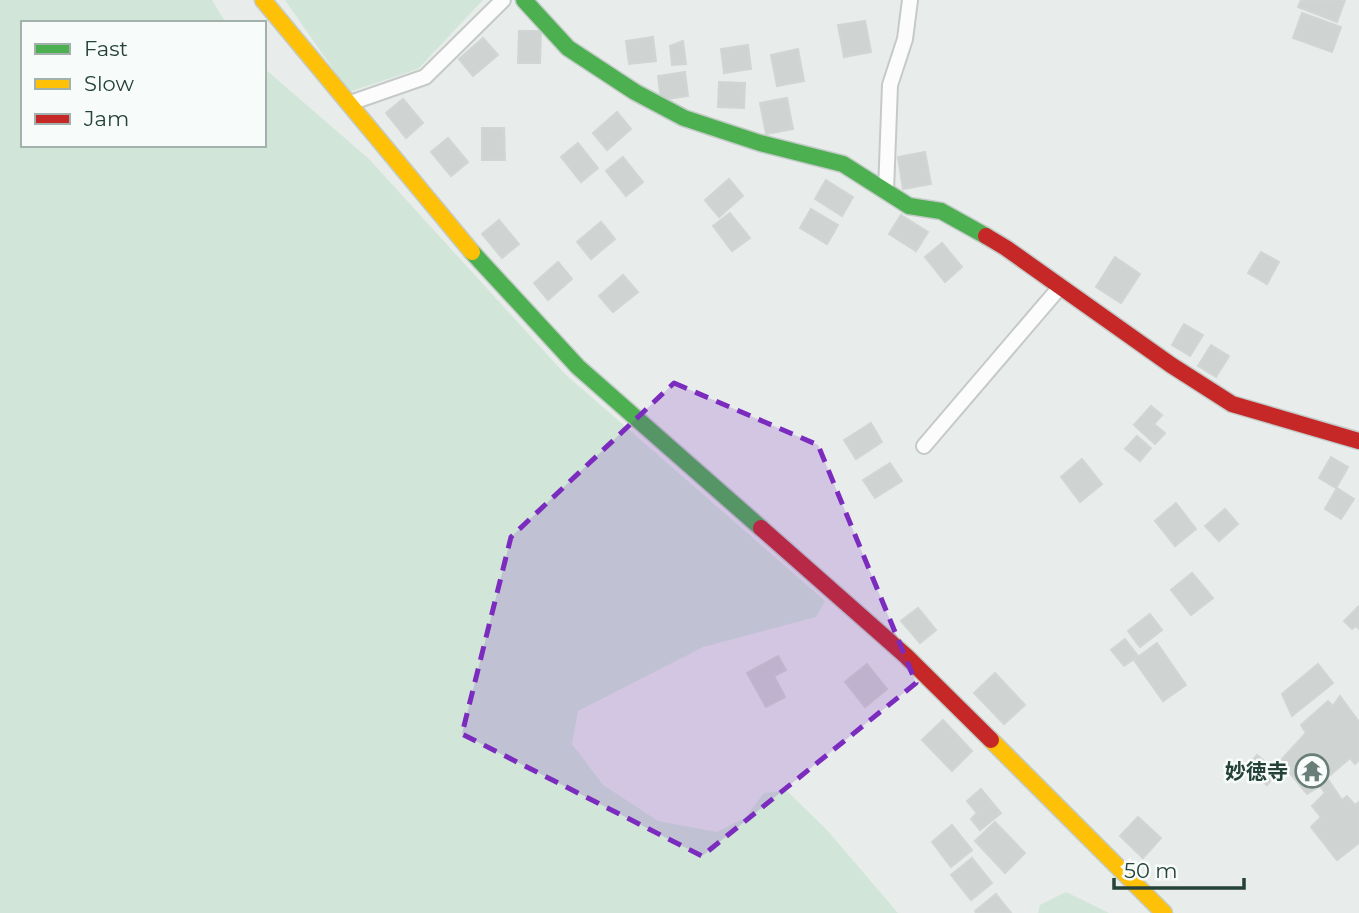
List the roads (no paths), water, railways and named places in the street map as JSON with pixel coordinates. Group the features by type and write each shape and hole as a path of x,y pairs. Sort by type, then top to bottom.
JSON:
{"street":[{"path":"262,0 461,239 578,367 906,656 1164,913"},
{"path":"350,103 425,77 503,0"},
{"path":"524,0 568,48 635,92 684,118 760,143 843,164 909,206 941,211 1006,247 1171,365 1232,404 1359,441"},
{"path":"886,191 890,85 905,38 910,0"},
{"path":"925,446 1060,287"}],"place":[{"name":"妙徳寺","path":"1312,771"}]}
